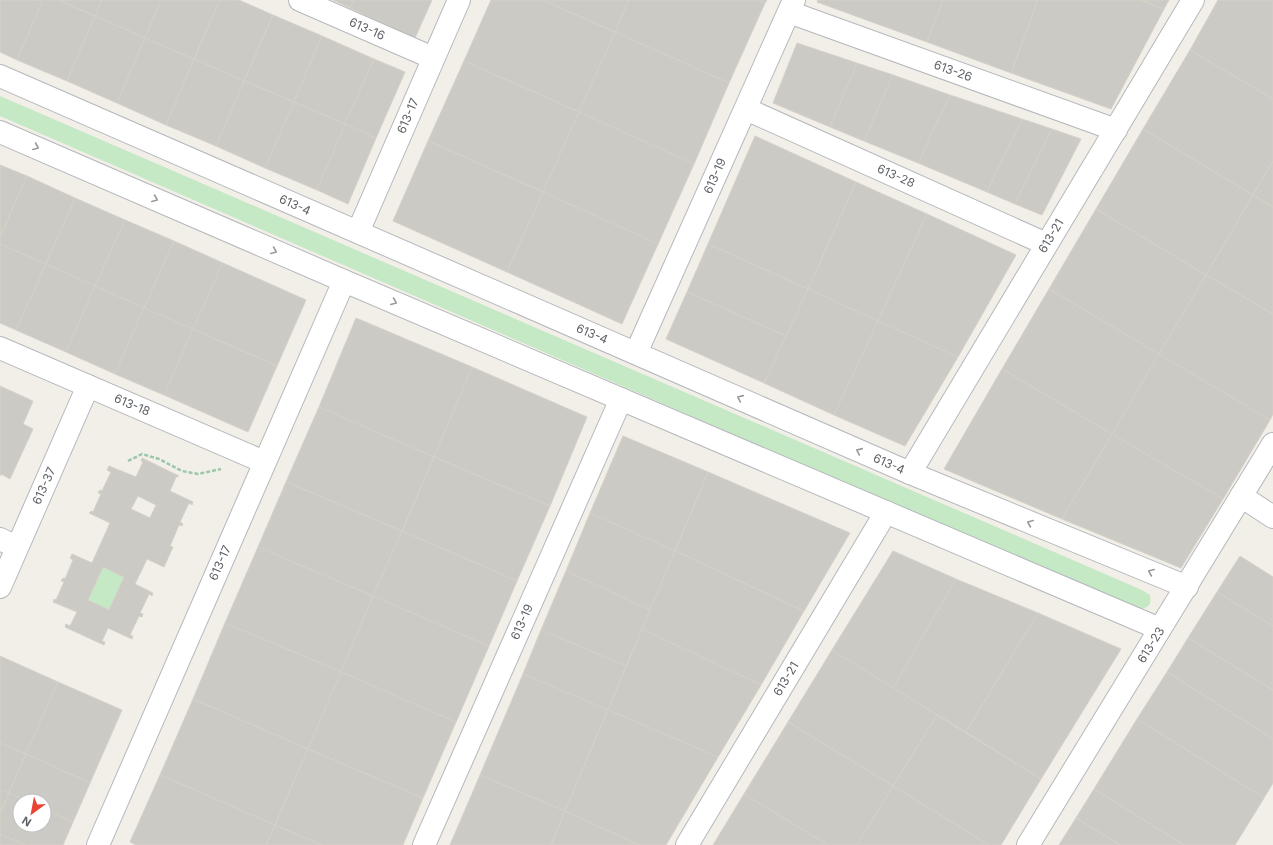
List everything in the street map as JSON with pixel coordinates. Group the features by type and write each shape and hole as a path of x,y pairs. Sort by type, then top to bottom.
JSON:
{"street":[{"name":"613-16","path":"300,0 433,58"},
{"name":"613-17","path":"358,232 459,0"},
{"name":"613-21","path":"910,473 1193,0"},
{"name":"613-26","path":"792,6 1116,130"},
{"name":"613-19","path":"636,353 792,6"},
{"name":"613-4","path":"0,76 910,473 1187,587"},
{"name":"613-28","path":"746,109 1046,244"},
{"path":"0,132 344,281 1160,629"},
{"name":"613-17","path":"98,845 344,281"},
{"name":"613-18","path":"0,348 264,462"},
{"name":"613-37","path":"0,586 9,543 88,386"},
{"name":"613-19","path":"424,845 621,399"},
{"name":"613-23","path":"1028,845 1273,444"},
{"path":"1241,496 1273,517"},
{"name":"613-21","path":"687,845 886,512"}],"path":[{"path":"128,461 142,454 159,459 182,471 198,474 230,467 238,451"}],"green space":[{"path":"0,96 1142,590 1150,595 1150,602 1146,607 1136,609 0,116"},
{"path":"103,567 124,577 109,610 88,600"}],"building":[{"path":"0,0 43,0 17,60 0,52"},
{"path":"43,0 59,0 95,16 67,81 17,60"},
{"path":"59,0 102,0 95,16"},
{"path":"102,0 161,0 145,38 95,16"},
{"path":"161,0 220,0 194,59 145,38"},
{"path":"220,0 239,0 273,15 244,81 194,59"},
{"path":"333,0 354,0 350,8"},
{"path":"354,0 432,0 415,38 350,8"},
{"path":"491,0 543,0 615,32 579,112 464,61"},
{"path":"543,0 629,0 615,32"},
{"path":"629,0 758,0 765,3 729,83 615,32"},
{"path":"758,0 767,0 765,3"},
{"path":"818,0 943,0 927,42 817,2"},
{"path":"943,0 1038,0 1011,73 927,42"},
{"path":"1038,0 1140,0 1164,9 1111,109 1011,73"},
{"path":"1140,0 1169,0 1164,9"},
{"path":"1218,0 1273,0 1273,99 1190,50"},
{"path":"273,15 322,36 294,102 244,81"},
{"path":"95,16 145,38 117,103 67,81"},
{"path":"615,32 729,83 694,164 579,112"},
{"path":"322,36 374,59 345,124 294,102"},
{"path":"145,38 194,59 166,125 117,103"},
{"path":"797,43 857,63 830,127 773,103"},
{"path":"1190,50 1273,99 1273,161 1253,195 1143,129"},
{"path":"194,59 244,81 216,146 166,125"},
{"path":"374,59 405,72 376,138 345,124"},
{"path":"464,61 579,112 543,192 428,141"},
{"path":"857,63 893,75 864,141 830,127"},
{"path":"893,75 950,95 918,163 864,141"},
{"path":"244,81 294,102 265,168 216,146"},
{"path":"950,95 1022,119 987,192 918,163"},
{"path":"294,102 345,124 317,190 265,168"},
{"path":"579,112 694,164 658,244 543,192"},
{"path":"1022,119 1052,129 1015,204 987,192"},
{"path":"345,124 376,138 348,204 317,190"},
{"path":"1052,129 1081,139 1042,215 1015,204"},
{"path":"1143,129 1253,195 1206,275 1096,209"},
{"path":"755,136 856,182 808,289 708,244"},
{"path":"428,141 543,192 507,272 393,221"},
{"path":"1273,161 1273,207 1253,195"},
{"path":"0,165 27,176 0,237"},
{"path":"27,176 75,198 46,264 0,244 0,237"},
{"path":"856,182 927,214 878,321 808,289"},
{"path":"543,192 658,244 622,324 507,272"},
{"path":"1253,195 1273,207 1273,314 1206,275"},
{"path":"75,198 125,220 95,286 46,264"},
{"path":"1096,209 1206,275 1159,354 1049,289"},
{"path":"927,214 1016,255 958,357 878,321"},
{"path":"125,220 174,241 144,308 95,286"},
{"path":"174,241 223,263 193,329 144,308"},
{"path":"0,244 46,264 16,330 0,323"},
{"path":"708,244 808,289 786,336 687,292"},
{"path":"223,263 306,300 277,366 193,329"},
{"path":"46,264 95,286 66,352 16,330"},
{"path":"1206,275 1273,314 1273,414 1270,420 1159,354"},
{"path":"95,286 144,308 115,374 66,352"},
{"path":"808,289 878,321 834,415 764,383"},
{"path":"1049,289 1159,354 1112,434 1002,369"},
{"path":"687,292 786,336 764,383 666,339"},
{"path":"144,308 193,329 164,395 115,374"},
{"path":"356,318 472,367 434,457 319,407"},
{"path":"878,321 958,357 905,446 834,415"},
{"path":"193,329 277,366 248,432 164,395"},
{"path":"1159,354 1270,420 1223,499 1112,434"},
{"path":"472,367 587,417 550,506 434,457"},
{"path":"1002,369 1112,434 1062,519 944,469"},
{"path":"0,386 33,401 23,424 33,429 10,479 1,474 0,476"},
{"path":"319,407 434,457 402,531 286,482"},
{"path":"1112,434 1223,499 1181,568 1062,519"},
{"path":"623,436 708,472 675,551 590,513"},
{"path":"434,457 550,506 517,581 402,531"},
{"path":"142,458 179,476 176,477 170,491 193,502 192,505 189,503 180,522 183,524 182,526 179,525 170,546 173,547 164,567 147,559 135,584 153,593 152,596 149,594 140,613 143,614 142,617 139,616 130,635 133,636 132,639 108,628 102,641 105,642 104,645 65,627 66,624 70,626 77,612 53,602 54,599 56,600 64,582 61,581 63,578 65,579 73,560 70,558 72,554 92,563 110,523 89,513 91,511 93,512 101,494 98,493 100,490 102,491 111,472 107,470 109,466 136,477 143,462 141,461","holes":["138,496 156,505 150,518 131,509","103,567 124,577 109,610 88,600"]},
{"path":"708,472 850,533 804,611 675,551"},
{"path":"286,482 402,531 373,596 258,547"},
{"path":"590,513 675,551 650,610 566,571"},
{"path":"402,531 517,581 489,646 373,596"},
{"path":"258,547 373,596 341,672 225,623"},
{"path":"675,551 804,611 761,685 642,629"},
{"path":"893,551 956,579 893,688 832,650"},
{"path":"1240,556 1273,577 1273,626 1217,592"},
{"path":"566,571 650,610 626,666 541,630"},
{"path":"956,579 1038,613 966,732 893,688"},
{"path":"1217,592 1273,626 1273,690 1188,638"},
{"path":"373,596 489,646 456,722 341,672"},
{"path":"1038,613 1121,649 1041,779 966,732"},
{"path":"225,623 341,672 308,749 193,699"},
{"path":"642,629 761,685 718,757 608,710"},
{"path":"541,630 626,666 608,710 523,674"},
{"path":"1188,638 1273,690 1273,739 1167,672"},
{"path":"832,650 937,715 893,786 788,722"},
{"path":"0,656 58,682 26,754 0,743"},
{"path":"341,672 456,722 423,798 308,749"},
{"path":"1167,672 1273,739 1273,783 1264,798 1137,719"},
{"path":"523,674 608,710 565,811 480,775"},
{"path":"58,682 122,710 90,783 26,754"},
{"path":"193,699 308,749 275,825 160,775"},
{"path":"608,710 718,757 666,845 639,845 565,811"},
{"path":"937,715 1041,779 1001,845 989,845 893,786"},
{"path":"1137,719 1264,798 1235,845 1184,845 1094,789"},
{"path":"788,722 893,786 857,845 828,845 744,794"},
{"path":"0,743 26,754 9,793 0,790"},
{"path":"308,749 423,798 403,845 322,845 275,825"},
{"path":"26,754 90,783 73,822 52,813 52,793 12,793 12,794 9,793"},
{"path":"160,775 275,825 266,845 136,845 130,842"},
{"path":"480,775 565,811 551,845 450,845"},
{"path":"893,786 989,845 857,845"},
{"path":"1094,789 1184,845 1120,845 1076,818"},
{"path":"0,790 9,793 0,813"},
{"path":"9,793 12,794 12,833 52,833 52,813 73,822 63,845 25,845 0,834 0,813"},
{"path":"744,794 828,845 713,845"},
{"path":"565,811 639,845 551,845"},
{"path":"1076,818 1120,845 1059,845"},
{"path":"275,825 322,845 266,845"},
{"path":"0,834 25,845 0,845"}]}
